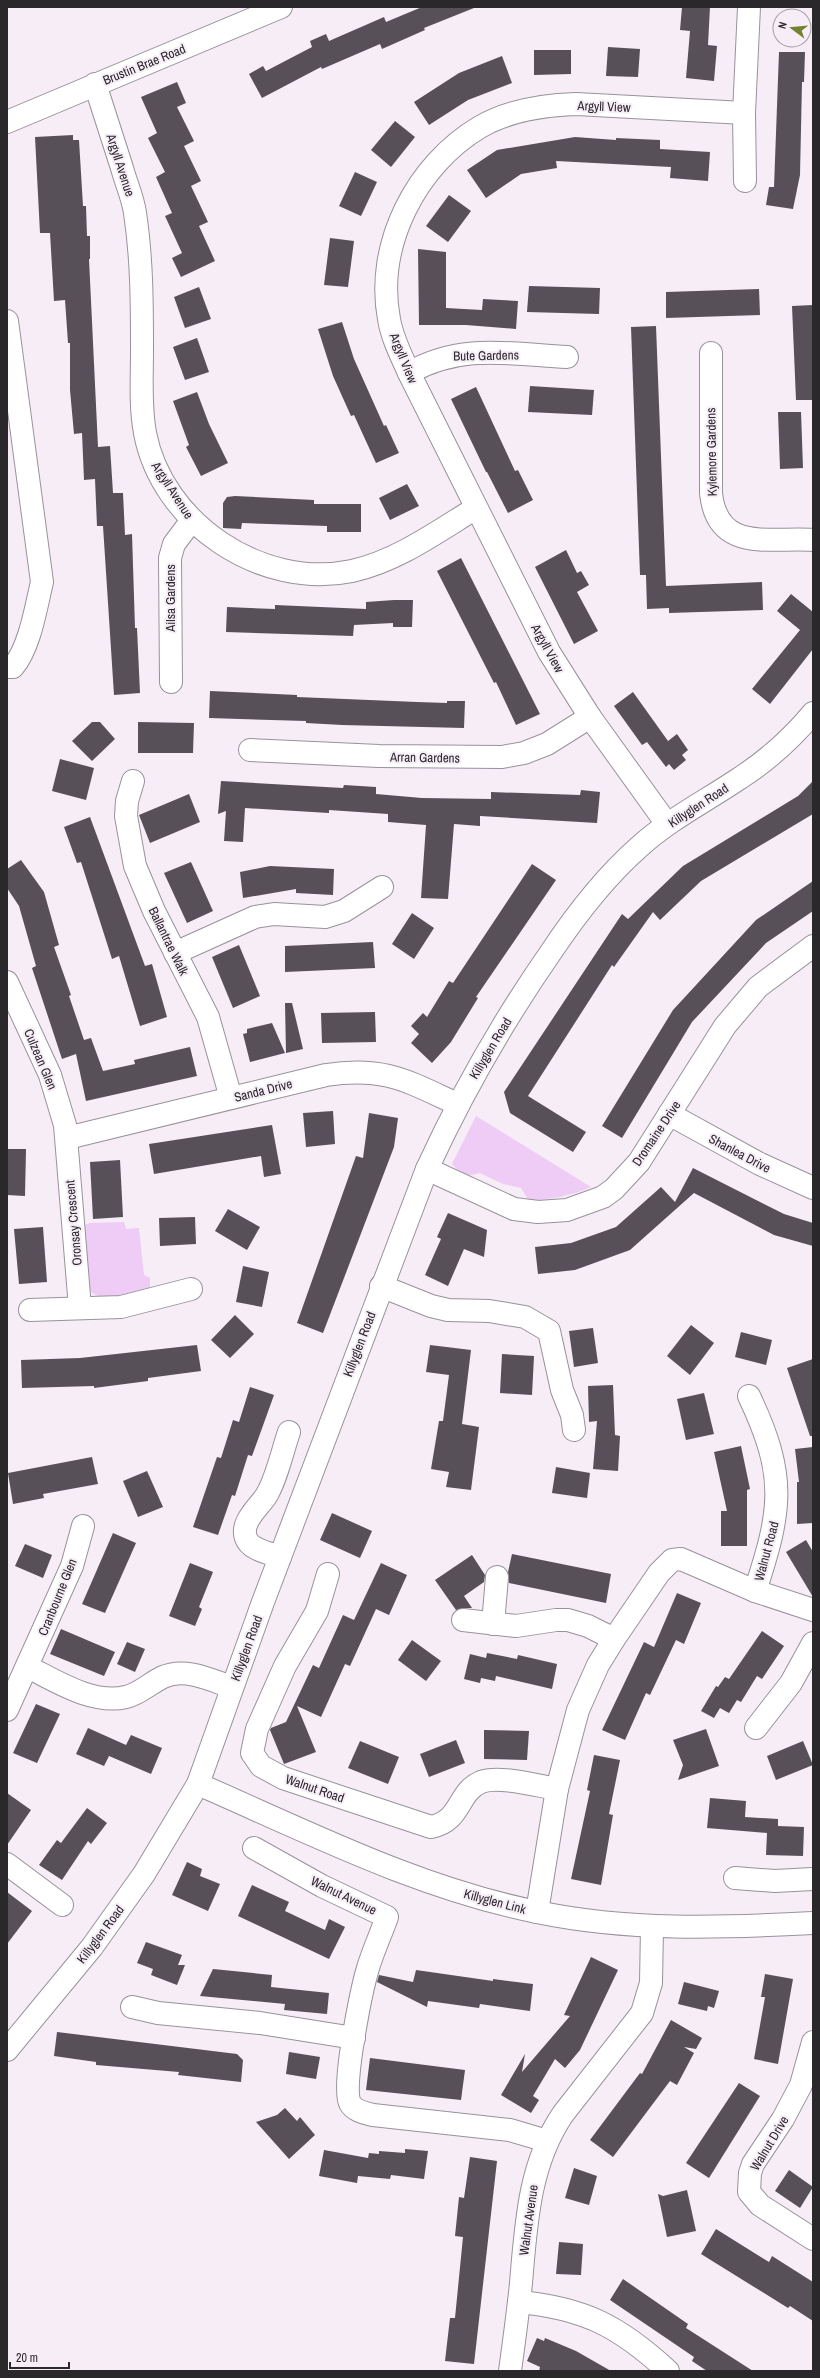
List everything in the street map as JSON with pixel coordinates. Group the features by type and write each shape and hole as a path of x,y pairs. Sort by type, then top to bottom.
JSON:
{"street":[{"name":"Brustin Brae Road","path":"7,122 281,7"},
{"path":"745,182 744,112 748,7"},
{"name":"Argyll Avenue","path":"95,84 136,216 141,259 141,396 146,439 159,474 192,520 225,547 257,562 280,569 324,573 361,568 398,554 476,508"},
{"name":"Argyll View","path":"667,824 590,717 549,652 408,373 395,341 389,319 386,288 388,260 397,227 412,197 434,165 457,143 480,127 500,117 554,105 576,104 744,112"},
{"path":"7,321 42,582 20,659 13,667 7,667"},
{"name":"Kylemore Gardens","path":"711,353 711,493 716,515 724,527 742,537 813,540"},
{"name":"Bute Gardens","path":"408,373 432,360 461,354 567,357"},
{"name":"Ailsa Gardens","path":"171,682 170,558 174,544 192,520"},
{"name":"Killyglen Road","path":"7,2050 92,1947 144,1874 198,1784 231,1687 381,1286 427,1169 457,1104 488,1050 535,974 584,903 612,872 667,824 741,778 774,754 813,713"},
{"name":"Arran Gardens","path":"250,750 379,756 502,757 524,754 546,744 590,717"},
{"name":"Ballantrae Walk","path":"133,781 127,802 126,816 135,866 154,911 208,1017 231,1098"},
{"path":"175,953 255,917 274,914 325,917 344,911 382,887"},
{"name":"Dromaine Drive","path":"427,1169 514,1208 538,1212 567,1210 603,1197 614,1189 639,1162 725,1026 734,1015 758,987 813,946"},
{"name":"Culzean Glen","path":"7,982 50,1075 67,1138"},
{"name":"Sanda Drive","path":"67,1138 326,1075 357,1071 395,1077 457,1104"},
{"name":"Shanlea Drive","path":"669,1114 760,1164 813,1188"},
{"name":"Oronsay Crescent","path":"67,1138 80,1308"},
{"path":"381,1286 424,1304 448,1310 489,1311 525,1317 549,1331 562,1390 572,1415 574,1430"},
{"path":"30,1310 121,1307 191,1290"},
{"name":"Walnut Road","path":"749,1396 764,1429 772,1453 777,1490 773,1533 755,1591"},
{"path":"280,1556 252,1546 246,1538 245,1529 251,1515 267,1494 289,1432"},
{"name":"Cranbourne Glen","path":"7,1710 28,1667 72,1566 83,1526"},
{"name":"Walnut Road","path":"537,1912 557,1789 578,1710 598,1665 659,1573 672,1560 680,1559 755,1591 813,1610"},
{"name":"Walnut Road","path":"328,1574 317,1611 285,1666 257,1729 252,1752 261,1766 283,1778 431,1827 448,1821 469,1791 481,1782 496,1780 557,1789"},
{"path":"493,1624 497,1577"},
{"path":"462,1620 521,1626 556,1620 568,1620 588,1626 614,1639"},
{"path":"756,1728 792,1683 813,1643"},
{"path":"28,1667 72,1688 112,1698 126,1697 139,1692 163,1677 179,1674 206,1679 231,1687"},
{"name":"Killyglen Link","path":"198,1784 431,1883 479,1898 537,1912 652,1927 813,1923"},
{"name":"Walnut Avenue","path":"254,1848 322,1886 387,1917 368,1969 354,2038 347,2094 350,2103 359,2111 373,2115 510,2130 547,2141"},
{"path":"7,1864 62,1905"},
{"path":"735,1878 775,1881 813,1878"},
{"name":"Walnut Avenue","path":"510,2371 530,2197 537,2165 547,2141 563,2114 642,2013 651,1983 652,1927"},
{"path":"132,2007 158,2013 260,2023 354,2038"},
{"name":"Walnut Drive","path":"813,2042 801,2085 783,2119 753,2164 750,2173 749,2192 760,2205 813,2239"},
{"path":"519,2302 564,2308 602,2322 628,2338 668,2371"}],"shaded area":[{"path":"476,1116 591,1187 561,1197 529,1201 521,1188 503,1184 480,1173 464,1177 452,1164"},
{"path":"124,1222 126,1229 139,1228 144,1275 150,1278 150,1288 114,1301 114,1295 98,1296 89,1290 87,1286 82,1226 90,1223"}],"building":[{"path":"422,7 474,8 424,28 425,30 382,49 380,44 322,69 321,67 262,98 249,74 263,66 266,71 312,47 310,41 326,34 329,41 384,17 386,22"},
{"path":"682,7 710,7 708,45 717,46 714,81 686,78 690,31 680,30"},
{"path":"608,47 640,49 638,77 606,76"},
{"path":"534,50 571,50 571,74 534,75"},
{"path":"779,52 805,52 804,82 802,82 800,175 793,209 766,205 769,187 774,187"},
{"path":"502,56 512,83 468,100 429,125 414,102 459,73"},
{"path":"177,82 186,103 177,107 194,141 184,146 201,181 191,186 208,222 199,226 215,261 181,277 172,258 182,253 165,216 172,213 156,177 165,172 148,138 157,133 141,97"},
{"path":"395,121 415,137 391,167 371,150"},
{"path":"73,135 73,140 79,140 83,206 86,206 87,236 90,236 89,259 98,447 110,446 113,493 123,493 125,535 132,534 135,628 137,628 140,693 114,695 103,526 97,526 95,479 84,480 82,433 74,434 70,390 70,343 68,343 65,300 54,301 50,233 40,233 35,137"},
{"path":"575,137 616,140 616,138 660,140 660,149 710,152 708,181 670,178 671,167 556,161 557,168 521,174 486,198 467,170 497,150"},
{"path":"355,172 377,182 361,216 339,206"},
{"path":"449,195 471,211 448,242 426,226"},
{"path":"330,238 354,241 348,287 324,285"},
{"path":"418,249 446,252 446,308 482,310 483,299 518,301 516,329 466,325 419,325"},
{"path":"529,286 600,288 599,314 527,312"},
{"path":"199,287 211,319 185,328 174,297"},
{"path":"759,289 760,315 666,318 666,292"},
{"path":"813,305 813,400 796,400 792,306"},
{"path":"342,322 354,359 384,426 386,425 399,453 376,463 354,415 351,416 333,376 318,329"},
{"path":"656,326 666,586 762,582 763,610 669,613 669,608 647,609 646,575 640,575 631,327"},
{"path":"197,338 209,372 185,380 173,347"},
{"path":"530,386 594,390 592,415 528,412"},
{"path":"476,387 515,471 518,470 533,500 508,513 486,472 451,399"},
{"path":"197,392 209,424 228,463 201,476 186,447 189,445 173,401"},
{"path":"778,412 801,412 803,468 780,469"},
{"path":"407,484 419,506 390,520 379,498"},
{"path":"235,496 314,500 314,504 361,504 361,532 327,532 327,526 242,523 241,529 223,528 223,503 227,497"},
{"path":"566,550 577,573 581,571 589,585 577,592 598,631 574,644 535,567"},
{"path":"461,558 540,714 516,725 496,682 494,683 437,571"},
{"path":"791,594 813,612 813,649 770,704 752,689 800,630 777,611"},
{"path":"413,600 412,627 393,627 393,623 354,625 353,636 226,632 227,607 275,609 275,605 366,609 366,602"},
{"path":"210,691 297,695 297,697 417,702 447,703 447,701 465,701 464,728 342,725 306,723 306,721 209,718"},
{"path":"633,692 668,741 677,734 688,750 682,755 686,760 674,770 669,764 666,767 647,742 642,745 614,706"},
{"path":"92,722 100,722 115,739 92,761 72,741"},
{"path":"138,722 194,723 193,753 138,753"},
{"path":"60,759 94,768 86,800 52,791"},
{"path":"221,781 343,788 344,785 376,787 376,794 422,798 491,799 491,792 580,795 581,790 600,792 597,823 480,816 480,826 454,824 448,899 421,898 426,825 388,822 388,814 329,810 329,813 245,808 243,842 224,841 226,811 218,814"},
{"path":"813,781 813,814 701,881 660,920 653,912 614,967 612,965 528,1096 586,1132 573,1152 510,1113 504,1092 622,914 628,919 683,866 798,796"},
{"path":"189,794 200,822 150,843 139,815"},
{"path":"90,817 145,966 152,964 167,1017 140,1026 119,956 112,959 81,862 77,863 64,827"},
{"path":"21,860 44,892 59,945 54,947 71,995 69,996 84,1040 91,1038 103,1071 135,1064 134,1060 190,1047 197,1076 86,1101 76,1054 62,1059 32,968 36,966 19,906 7,888 7,869"},
{"path":"191,862 213,911 187,923 164,873"},
{"path":"532,864 556,880 476,997 478,998 451,1042 432,1063 411,1043 419,1034 411,1026 423,1013 427,1017 449,981 453,983"},
{"path":"270,866 334,869 333,895 296,893 296,889 243,898 240,872"},
{"path":"813,881 813,911 766,943 692,1022 622,1138 602,1126 673,1010 756,920"},
{"path":"412,913 434,928 414,959 392,944"},
{"path":"373,942 375,968 285,972 285,946"},
{"path":"239,945 260,996 233,1008 212,957"},
{"path":"285,1003 292,1003 303,1049 286,1053"},
{"path":"375,1012 376,1042 322,1043 321,1013"},
{"path":"272,1023 285,1053 250,1062 243,1034 247,1033 247,1029"},
{"path":"333,1111 335,1144 306,1147 303,1113"},
{"path":"369,1113 398,1118 394,1147 323,1333 297,1323 356,1156 363,1158"},
{"path":"272,1125 281,1174 264,1177 261,1156 154,1174 149,1144"},
{"path":"7,1149 26,1149 25,1196 7,1195"},
{"path":"120,1160 123,1217 93,1219 90,1162"},
{"path":"693,1168 784,1214 813,1223 813,1246 774,1235 694,1193 630,1250 575,1270 538,1274 535,1247 571,1243 616,1227 661,1187 675,1202"},
{"path":"228,1209 260,1227 247,1250 215,1231"},
{"path":"448,1213 487,1230 484,1257 464,1249 448,1286 425,1275 441,1239 437,1237"},
{"path":"195,1217 196,1244 160,1246 159,1218"},
{"path":"43,1227 47,1282 19,1284 14,1229"},
{"path":"243,1266 269,1272 262,1307 236,1302"},
{"path":"235,1315 254,1334 230,1358 211,1340"},
{"path":"691,1325 714,1343 690,1375 667,1356"},
{"path":"593,1328 598,1363 574,1367 569,1331"},
{"path":"741,1332 772,1340 766,1365 735,1357"},
{"path":"197,1345 201,1371 148,1378 148,1381 94,1388 94,1386 22,1388 21,1360 80,1358"},
{"path":"430,1345 471,1350 462,1424 479,1427 471,1490 446,1487 449,1472 431,1469 439,1421 443,1421 449,1375 426,1372"},
{"path":"502,1354 534,1356 532,1395 500,1393"},
{"path":"813,1359 813,1436 810,1436 787,1368"},
{"path":"613,1385 615,1435 620,1436 618,1471 593,1469 597,1421 589,1422 588,1386"},
{"path":"250,1387 274,1395 252,1456 248,1455 235,1496 232,1495 218,1535 193,1527 217,1457 221,1458 233,1420 239,1422"},
{"path":"704,1393 714,1434 686,1440 677,1399"},
{"path":"741,1446 750,1489 747,1490 747,1546 721,1546 721,1511 727,1511 714,1452"},
{"path":"813,1447 813,1523 797,1524 797,1482 799,1482 795,1449"},
{"path":"92,1457 98,1484 43,1494 44,1498 13,1504 8,1473"},
{"path":"556,1467 590,1473 587,1498 552,1493"},
{"path":"147,1471 163,1507 138,1517 123,1481"},
{"path":"332,1513 372,1531 360,1558 320,1540"},
{"path":"113,1533 136,1543 105,1613 82,1604"},
{"path":"806,1540 813,1552 813,1597 786,1552"},
{"path":"25,1544 52,1555 43,1578 15,1566"},
{"path":"512,1554 611,1574 606,1603 509,1583 508,1572"},
{"path":"472,1555 485,1575 484,1582 464,1596 472,1608 456,1610 435,1580"},
{"path":"190,1563 213,1572 199,1607 202,1609 195,1626 169,1616"},
{"path":"381,1563 407,1575 389,1615 376,1609 350,1666 345,1664 321,1717 297,1706 316,1752 284,1764 270,1730 271,1728 286,1722 313,1665 319,1668 343,1615 354,1620"},
{"path":"677,1593 701,1603 684,1644 676,1640 650,1695 646,1693 625,1740 602,1730 644,1642 654,1647"},
{"path":"61,1629 115,1652 104,1676 50,1654"},
{"path":"762,1631 784,1646 762,1679 757,1676 741,1702 737,1700 729,1713 720,1708 714,1718 701,1711 716,1686 718,1687 725,1677 729,1679"},
{"path":"412,1640 441,1661 426,1681 398,1660"},
{"path":"127,1642 145,1649 135,1672 117,1664"},
{"path":"487,1653 517,1659 518,1655 557,1664 552,1689 496,1676 495,1681 481,1678 480,1683 464,1679 470,1654 486,1658"},
{"path":"36,1704 60,1714 37,1763 13,1753"},
{"path":"88,1728 126,1745 131,1735 162,1748 151,1774 109,1756 104,1766 76,1754"},
{"path":"706,1729 719,1766 678,1780 683,1765 673,1740"},
{"path":"484,1730 529,1731 527,1760 484,1759"},
{"path":"456,1740 465,1763 429,1777 420,1754"},
{"path":"360,1741 399,1757 388,1784 348,1768"},
{"path":"803,1741 813,1765 776,1780 767,1756"},
{"path":"594,1755 620,1760 609,1814 613,1815 601,1885 571,1879 590,1791 587,1790"},
{"path":"7,1793 31,1810 7,1845"},
{"path":"710,1798 746,1801 745,1817 778,1819 778,1826 804,1827 803,1856 766,1855 767,1833 707,1828"},
{"path":"87,1808 107,1823 91,1844 88,1841 62,1880 39,1865 57,1840 61,1843"},
{"path":"187,1862 202,1869 200,1876 220,1884 208,1911 172,1895"},
{"path":"252,1885 289,1902 285,1911 325,1930 329,1919 345,1927 329,1959 238,1916"},
{"path":"7,1892 32,1911 7,1944"},
{"path":"146,1942 182,1955 178,1965 185,1965 177,1985 151,1975 153,1969 137,1963"},
{"path":"591,1957 618,1970 580,2050 565,2068 555,2059 533,2096 539,2100 531,2113 501,2095 525,2054 522,2072 570,2016 564,2015"},
{"path":"213,1969 272,1975 271,1987 329,1993 327,2014 284,2010 285,2004 200,1996"},
{"path":"416,1970 493,1981 493,1979 533,1984 530,2011 480,2004 479,2008 428,2001 427,2007 377,1982 379,1975 413,1982"},
{"path":"765,1974 793,1979 778,2064 754,2059 765,1997 761,1997"},
{"path":"684,1982 719,1991 714,2008 708,2006 707,2011 678,2004"},
{"path":"671,2020 702,2038 696,2049 684,2047 694,2053 677,2085 670,2081 613,2157 590,2140 640,2073 642,2074"},
{"path":"57,2032 237,2054 243,2060 241,2082 178,2075 179,2072 96,2065 96,2062 54,2056"},
{"path":"289,2052 320,2057 316,2079 286,2074"},
{"path":"370,2058 465,2070 461,2100 366,2090"},
{"path":"739,2083 760,2096 709,2178 686,2163"},
{"path":"285,2108 297,2121 300,2117 315,2135 289,2159 256,2122 277,2115"},
{"path":"405,2149 428,2151 424,2179 391,2175 390,2179 358,2176 357,2183 319,2176 324,2150 368,2158 369,2153 379,2154 379,2151 405,2153"},
{"path":"470,2157 497,2161 474,2364 445,2361 450,2318 455,2318 463,2237 455,2236 459,2197 464,2198"},
{"path":"574,2168 597,2176 589,2205 565,2198"},
{"path":"789,2170 813,2187 800,2208 775,2191"},
{"path":"687,2190 696,2231 667,2237 658,2194 663,2196"},
{"path":"716,2229 769,2262 772,2256 813,2282 813,2321 790,2306 788,2308 701,2254"},
{"path":"559,2242 583,2244 581,2275 556,2274"},
{"path":"623,2279 688,2324 686,2328 753,2371 707,2371 692,2361 694,2357 610,2300"},
{"path":"537,2338 544,2341 545,2338 576,2351 611,2371 539,2371 540,2367 527,2361"}]}
